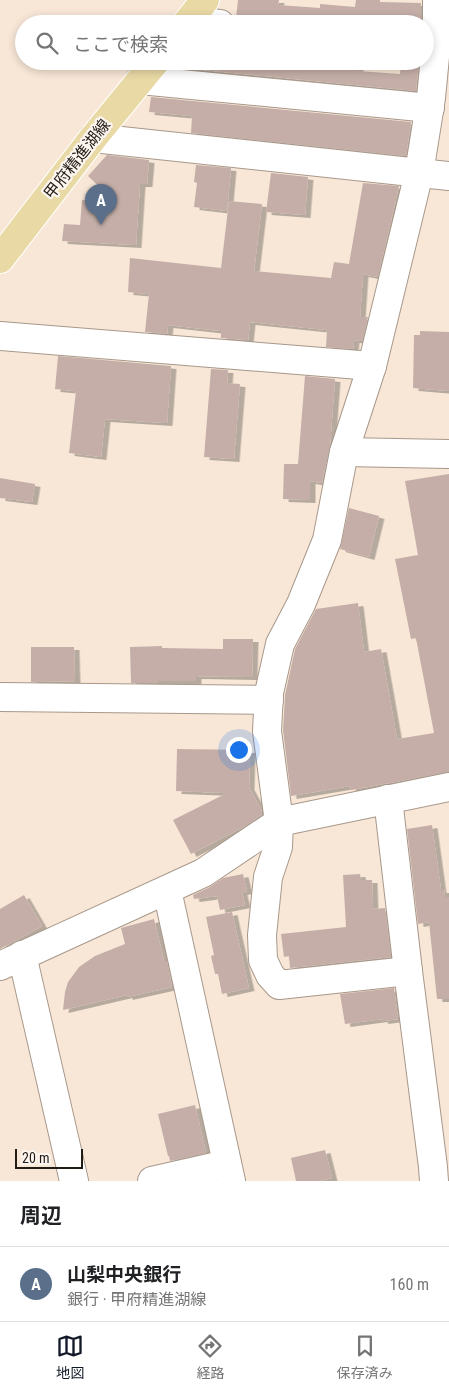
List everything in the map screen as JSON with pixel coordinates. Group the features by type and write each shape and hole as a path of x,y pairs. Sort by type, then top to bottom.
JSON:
{"main road":[{"name":"甲府精進湖線","path":"0,259 93,138 148,71"}],"street":[{"path":"434,39 437,36 437,0"},
{"path":"408,971 279,985 270,975 263,960 262,935 268,877 278,848 279,822 267,731 268,700 280,644 301,604 327,540 344,452 372,366 419,173 430,108 430,70"},
{"path":"148,71 430,108"},
{"path":"93,138 449,176"},
{"path":"0,336 372,366"},
{"path":"344,452 449,454"},
{"path":"0,697 268,700"},
{"path":"74,1181 11,961 203,873 279,822 449,787"},
{"path":"388,799 434,1181"},
{"path":"152,1181 229,1172 167,890"}],"building":[{"path":"238,0 279,0 278,5 320,8 320,4 355,7 356,0 421,3 421,15 236,15"},
{"path":"203,70 358,70 400,74 400,70 418,70 416,91"},
{"path":"151,97 411,122 406,156 191,133 192,116 149,112"},
{"path":"107,155 149,160 147,184 140,184 136,245 62,241 64,224 80,225 82,200 115,202 88,176"},
{"path":"196,165 231,168 227,211 194,207 197,183 194,182"},
{"path":"271,173 308,177 305,215 266,212"},
{"path":"363,183 399,186 378,277 363,274 360,317 368,317 362,341 354,340 353,349 326,347 327,330 250,322 248,340 221,338 221,331 168,325 167,334 145,332 149,294 128,292 130,258 221,268 229,201 262,204 254,271 331,278 334,262 349,264"},
{"path":"420,331 449,332 449,391 413,388 414,335 420,335"},
{"path":"58,356 171,366 167,423 105,419 101,457 69,453 76,391 55,389"},
{"path":"211,369 228,370 227,383 240,384 234,459 204,457"},
{"path":"305,376 335,379 330,446 322,483 310,481 310,500 283,499 284,464 298,464"},
{"path":"449,474 449,772 351,790 350,786 291,796 283,730 285,695 295,649 316,609 358,603 364,652 381,649 397,739 434,733 416,638 411,639 395,559 418,555 405,481"},
{"path":"0,478 35,484 32,502 0,498"},
{"path":"349,508 379,516 369,557 340,549"},
{"path":"223,639 253,639 252,677 196,676 196,681 131,683 130,647 162,646 162,648 223,649"},
{"path":"31,647 74,647 75,681 31,682"},
{"path":"177,749 250,750 249,787 262,814 249,824 191,854 173,820 227,793 176,791"},
{"path":"432,825 441,890 444,890 445,897 449,897 449,999 437,999 429,922 418,924 407,829"},
{"path":"243,874 247,891 242,892 245,905 220,910 217,896 194,899 193,895 223,878"},
{"path":"360,874 361,880 372,880 373,909 385,908 391,957 290,968 289,956 284,957 281,934 346,927 343,875"},
{"path":"24,895 42,926 0,949 0,909"},
{"path":"232,912 249,988 222,994 218,974 215,974 211,956 214,955 206,917"},
{"path":"154,919 164,961 167,961 172,987 63,1010 68,982 79,967 95,956 125,944 121,928"},
{"path":"394,988 398,1019 383,1021 382,1019 345,1024 340,994"},
{"path":"195,1105 206,1153 170,1161 158,1114"},
{"path":"325,1150 332,1178 320,1181 296,1181 291,1158"}],"place":[{"name":"山梨中央銀行","path":"101,225"}]}
